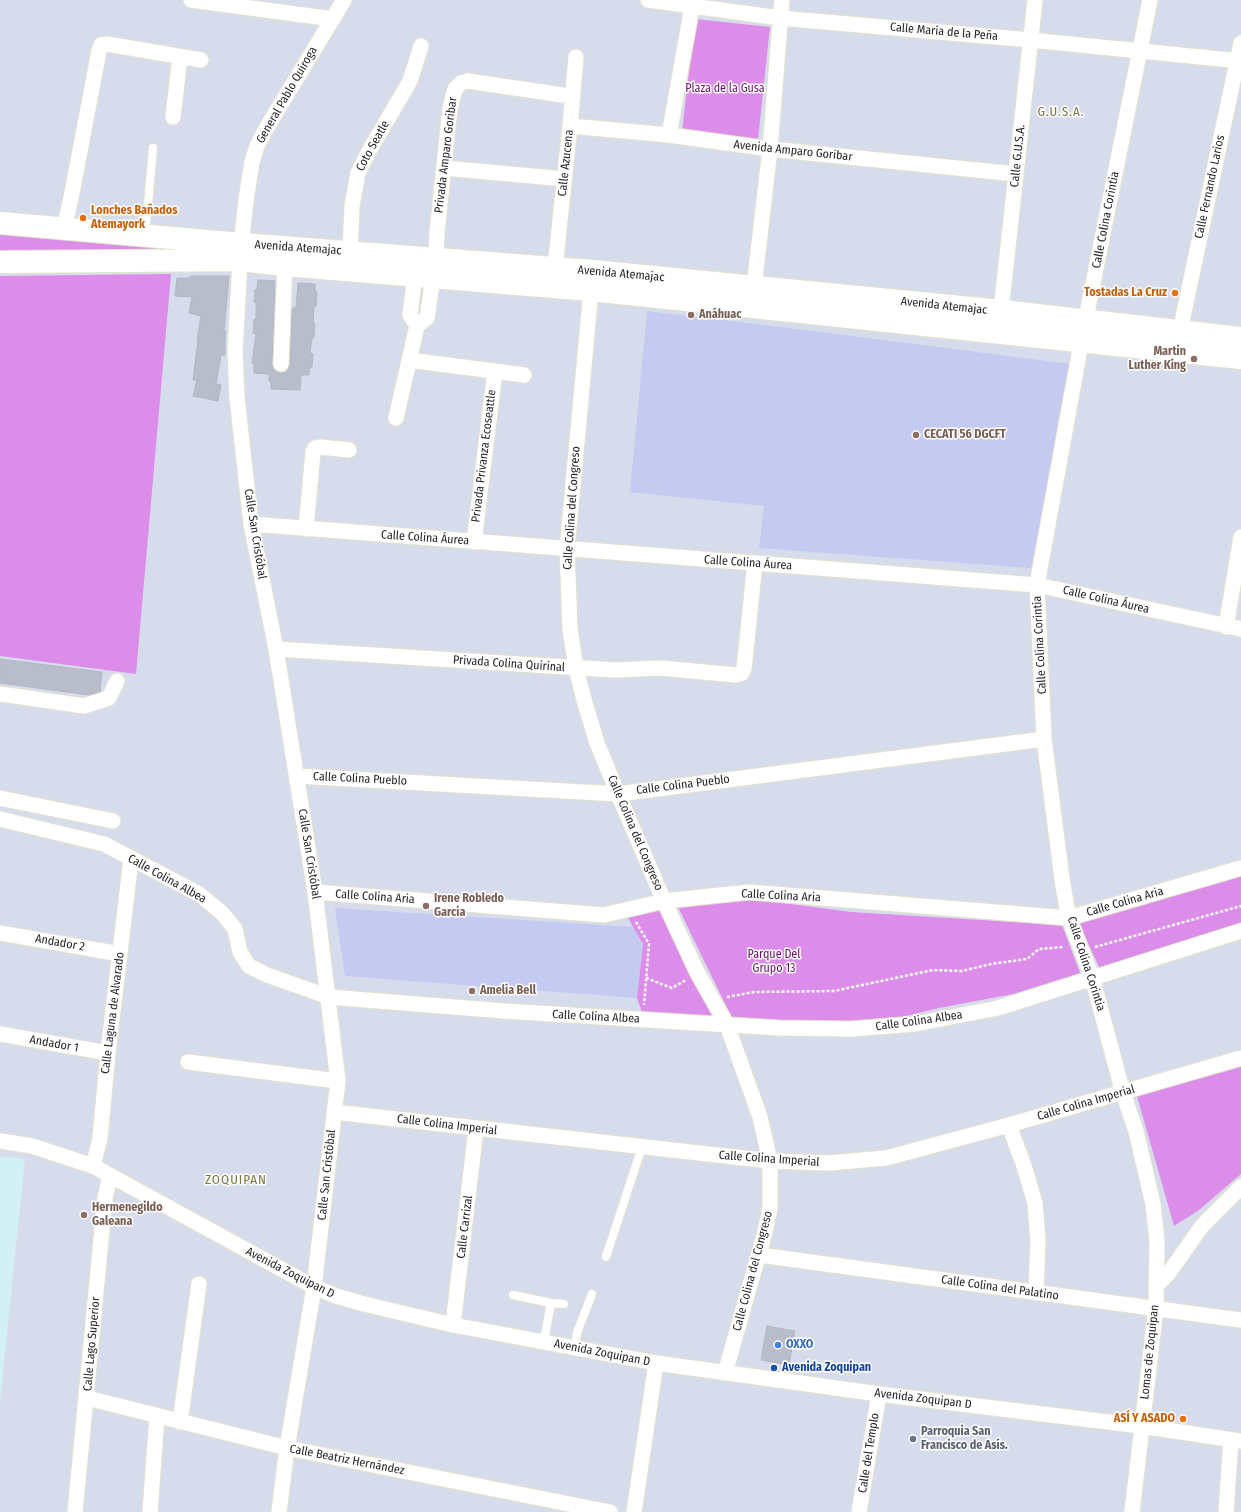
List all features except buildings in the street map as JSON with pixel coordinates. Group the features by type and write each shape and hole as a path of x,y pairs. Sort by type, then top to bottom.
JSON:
{"main road":[{"name":"Avenida Atemajac","path":"0,223 144,236 241,252 284,265 428,271 592,281 754,287 1001,311 1084,331 1241,358"},
{"name":"Avenida Atemajac","path":"0,262 241,252 350,252 428,271 555,268 592,281 1084,331 1180,331 1241,338"}],"street":[{"path":"191,0 333,19"},
{"name":"General Pablo Quiroga","path":"241,252 249,177 257,146 344,0"},
{"name":"Calle María de la Peña","path":"648,0 780,18 1030,40 1239,61"},
{"path":"754,287 770,149 782,0"},
{"name":"Calle G.U.S.A.","path":"1001,311 1034,0"},
{"name":"Calle Colina Corintia","path":"1150,0 1084,331 1037,585 1044,739 1063,886 1069,918 1092,977 1136,1131 1154,1204 1157,1241 1156,1286"},
{"path":"669,135 692,7"},
{"name":"Calle Fernando Larios","path":"1180,331 1239,61 1241,43"},
{"path":"64,228 73,190 99,51 102,45 107,44 201,60"},
{"name":"Coto Seatle","path":"350,252 352,206 358,174 368,151 410,81 421,46"},
{"path":"173,117 180,57"},
{"name":"Calle Azucena","path":"555,268 576,57"},
{"name":"Privada Amparo Goribar","path":"409,360 417,326 410,315 428,271 437,232 450,108 455,89 461,83 468,82 562,95"},
{"name":"Avenida Amparo Goribar","path":"570,126 669,135 770,149 1016,174"},
{"path":"444,168 554,178"},
{"name":"Calle San Cristóbal","path":"241,252 235,351 237,397 251,524 276,649 297,776 315,892 329,997 338,1081 314,1287 287,1448 279,1512"},
{"path":"281,364 284,265"},
{"name":"Calle Colina del Congreso","path":"592,281 567,549 570,630 576,668 597,743 618,794 664,901 698,972 727,1025 760,1117 770,1161 770,1208 725,1373"},
{"path":"396,418 409,360 524,375"},
{"name":"Privada Privanza Ecoseattle","path":"474,542 495,371"},
{"path":"306,529 313,452 315,448 320,447 349,450"},
{"name":"Calle Colina Áurea","path":"251,524 1037,585 1234,628"},
{"path":"1234,628 1241,538"},
{"name":"Privada Colina Quirinal","path":"276,649 615,670 661,668 736,675 742,673 744,669 755,563"},
{"path":"0,694 84,706 109,698 117,681"},
{"name":"Calle Colina Pueblo","path":"297,776 618,794 1044,739"},
{"path":"0,798 113,821"},
{"name":"Calle Colina Albea","path":"0,819 104,844 199,894 222,913 235,929 240,952 249,966 267,975 329,997 504,1011 727,1025 779,1028 851,1029 915,1024 998,1008 1241,930"},
{"name":"Calle Laguna de Alvarado","path":"93,1166 100,1138 108,1053 131,859"},
{"name":"Calle Colina Aria","path":"315,892 604,915 664,901 749,892 1069,918 1241,868"},
{"name":"Andador 2","path":"0,933 120,954"},
{"name":"Andador 1","path":"0,1034 108,1053"},
{"name":"Calle Colina Imperial","path":"334,1112 770,1161 829,1163 886,1158 1008,1125 1241,1058"},
{"path":"188,1062 338,1081"},
{"path":"1008,1125 1024,1166 1034,1203 1038,1241 1036,1293"},
{"name":"Calle Carrizal","path":"453,1325 476,1129"},
{"name":"Avenida Zoquipan D","path":"0,1141 32,1146 93,1166 314,1287 336,1296 364,1304 453,1325 656,1363 879,1394 1141,1426 1236,1441"},
{"name":"Calle Lago Superior","path":"76,1512 105,1198 110,1176"},
{"path":"1156,1286 1168,1274 1202,1226 1235,1199 1241,1187"},
{"name":"Calle Colina del Palatino","path":"758,1255 1241,1320"},
{"path":"180,1422 199,1284"},
{"name":"Lomas de Zoquipan","path":"1132,1512 1156,1308 1156,1286"},
{"path":"634,1512 656,1363"},
{"name":"Calle del Templo","path":"859,1512 879,1394"},
{"name":"Calle Beatriz Hernández","path":"87,1398 287,1448 610,1512"},
{"path":"150,1512 157,1416"},
{"path":"1226,1512 1236,1441"}],"lane":[{"path":"144,236 153,148"},
{"path":"606,1258 642,1147"},
{"path":"575,1347 577,1333 592,1294"},
{"path":"513,1295 551,1303 564,1304"},
{"path":"544,1341 551,1303"}],"path":[{"path":"722,998 754,992 834,991 933,970 962,971 991,964 1027,959 1040,948 1090,948 1241,906"},
{"path":"633,916 648,944 644,1008"},
{"path":"646,978 672,988 698,972"}],"shaded area":[{"name":"CECATI 56 DGCFT","path":"647,311 1071,364 1031,568 759,548 764,506 630,492"},
{"path":"335,908 633,927 643,944 637,998 345,976"},
{"path":"0,1156 25,1159 0,1402"}],"green space":[{"name":"Plaza de la Gusa","path":"695,19 770,27 758,139 682,131"},
{"path":"0,233 232,250 0,260"},
{"path":"171,274 136,674 0,656 0,276"},
{"path":"1241,875 1241,927 1101,971 1078,922"},
{"name":"Parque Del Grupo 13","path":"754,899 851,912 1062,925 1080,973 1013,994 939,1008 882,1022 733,1020 678,907"},
{"path":"660,908 715,1020 643,1015 637,998 643,944 628,918"},
{"path":"1241,1067 1241,1174 1199,1210 1174,1226 1137,1096"}],"place":[{"name":"Lonches Bañados Atemayork","path":"83,218"},
{"name":"Tostadas La Cruz","path":"1175,293"},
{"name":"Anáhuac","path":"691,315"},
{"name":"Martin Luther King","path":"1194,359"},
{"name":"CECATI 56 DGCFT","path":"916,435"},
{"name":"Irene Robledo Garcia","path":"426,906"},
{"name":"Amelia Bell","path":"472,991"},
{"name":"Hermenegildo Galeana","path":"84,1215"},
{"name":"OXXO","path":"778,1345"},
{"name":"Avenida Zoquipan","path":"774,1368"},
{"name":"ASÍ Y ASADO","path":"1183,1419"},
{"name":"Parroquia San Francisco de Asís.","path":"913,1439"}],"district":[{"name":"G.U.S.A.","path":"1061,112"},
{"name":"ZOQUIPAN","path":"236,1180"}]}
